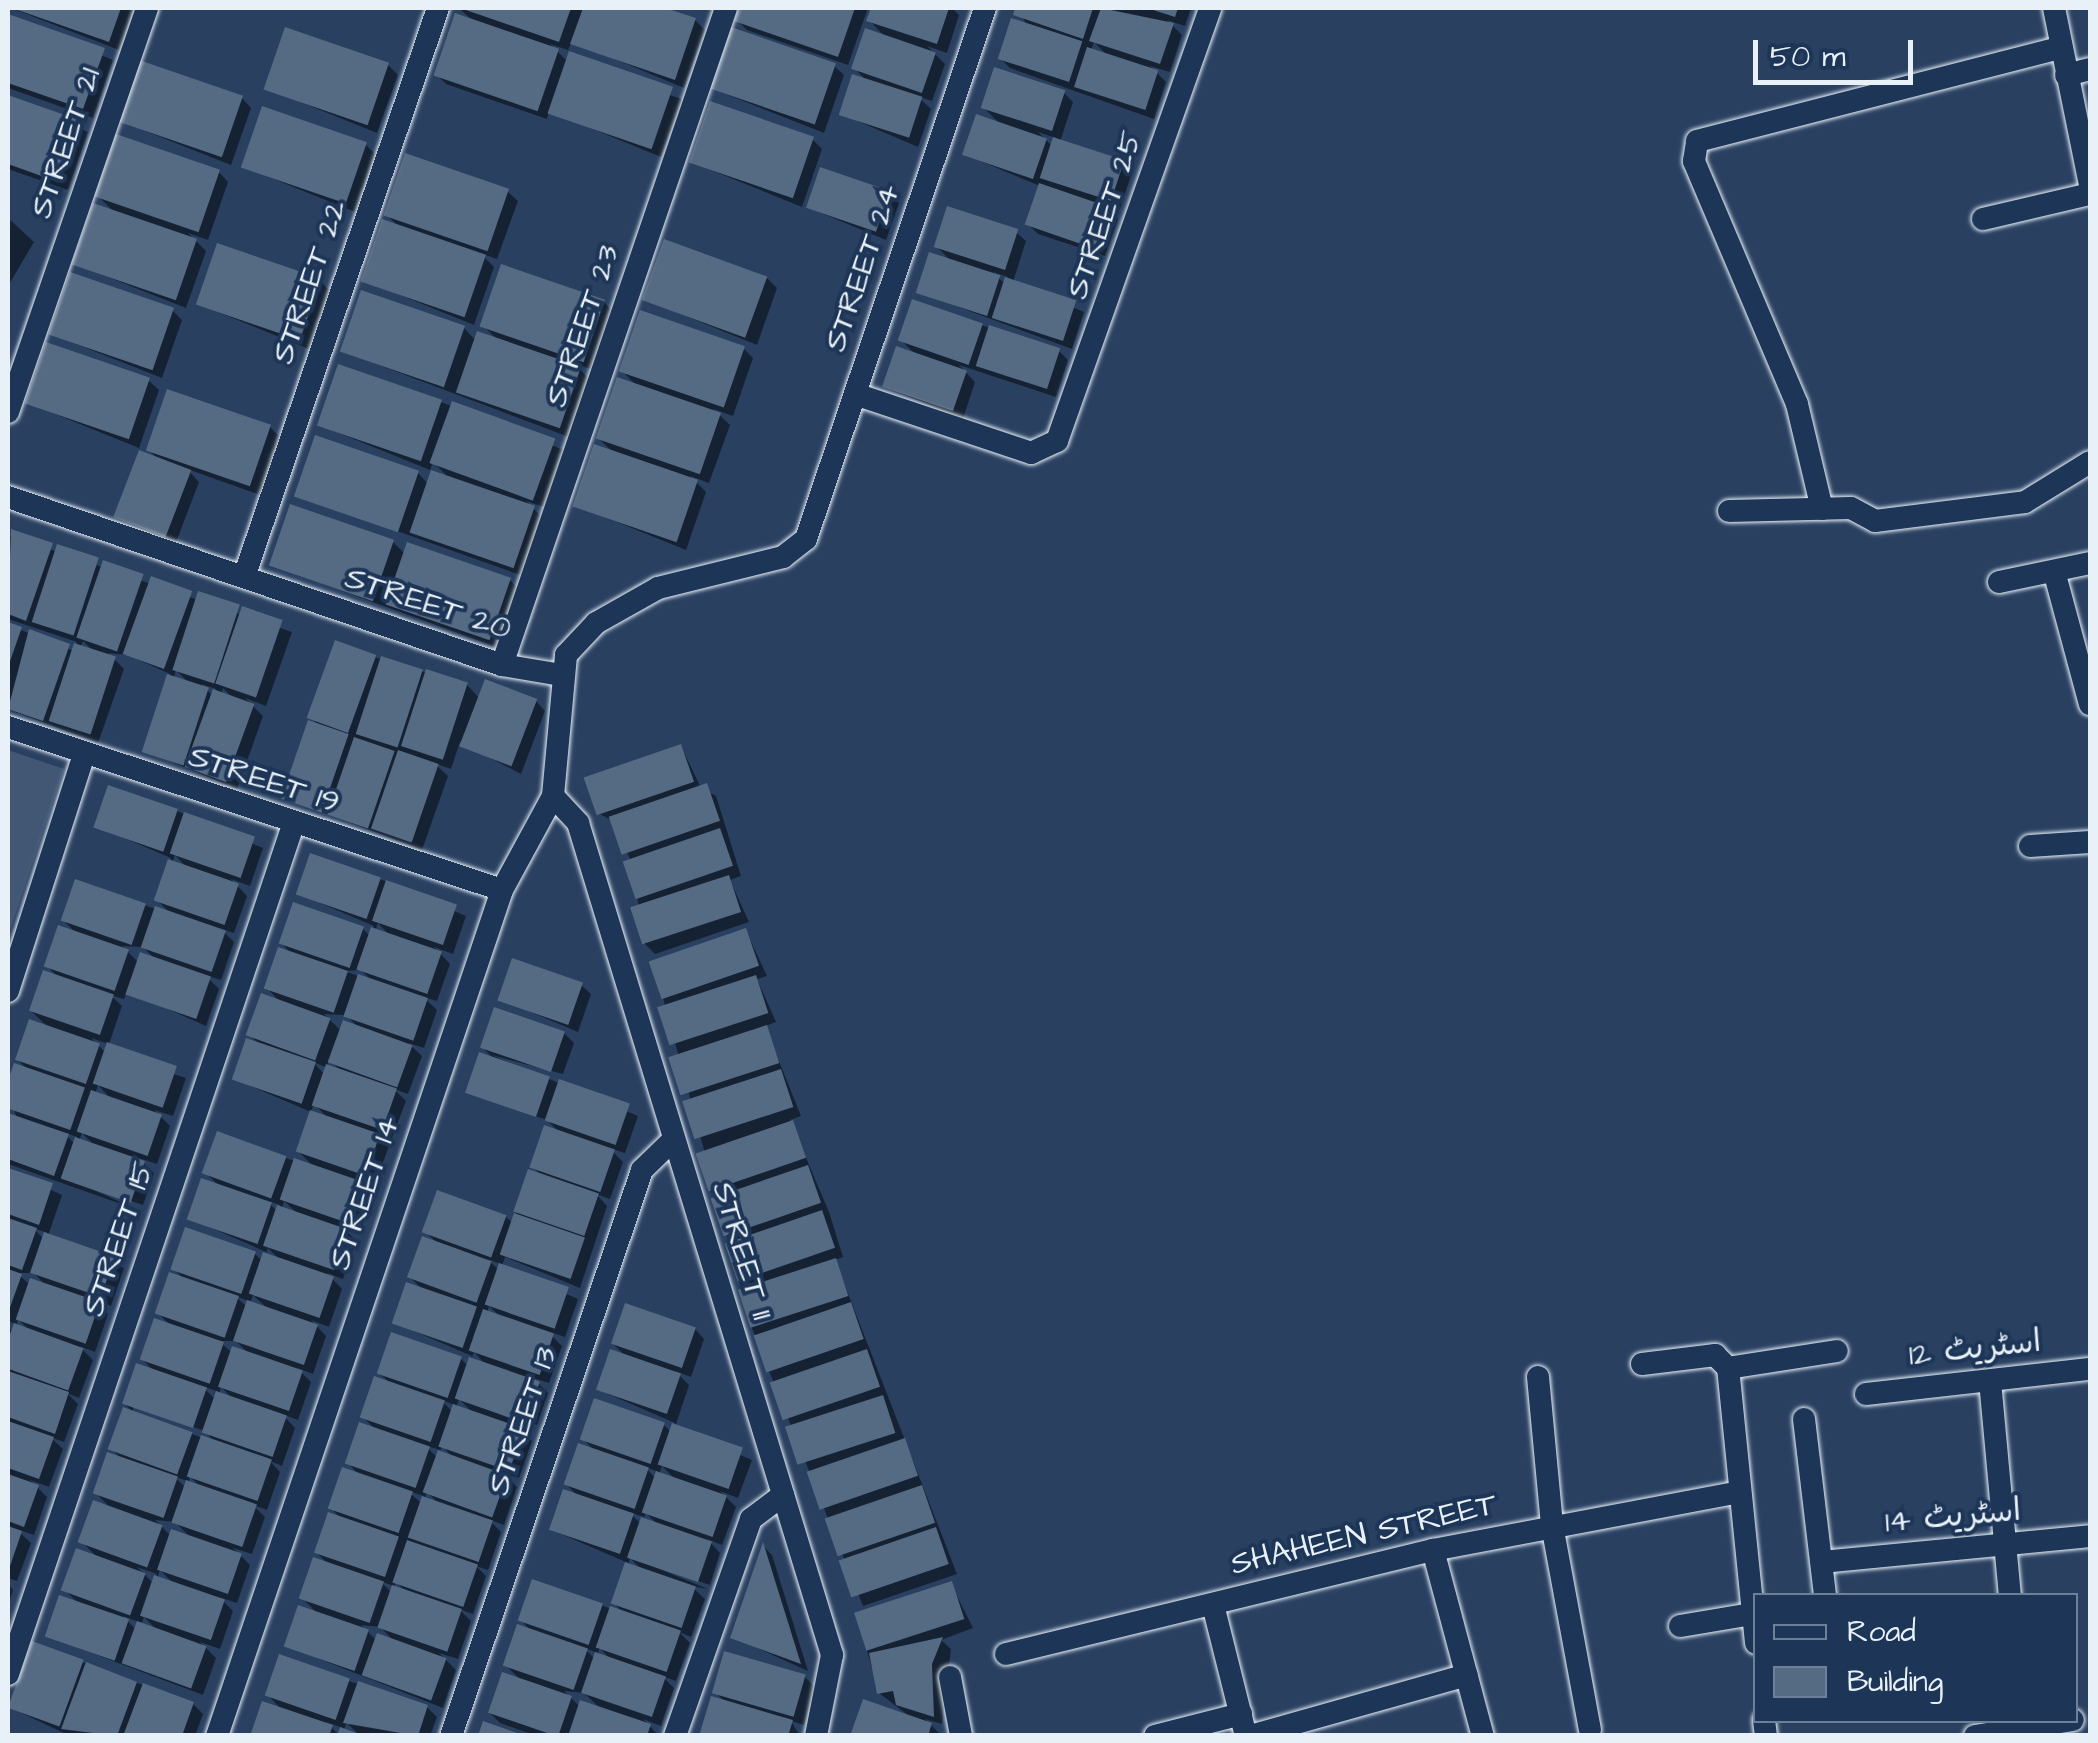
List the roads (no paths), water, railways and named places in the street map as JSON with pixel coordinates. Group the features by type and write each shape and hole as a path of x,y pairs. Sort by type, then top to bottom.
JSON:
{"street":[{"name":"STREET 21","path":"8,412 147,8"},
{"name":"STREET 22","path":"244,576 438,8"},
{"name":"STREET 23","path":"502,665 726,8"},
{"name":"STREET 24","path":"562,674 574,642 638,598 798,548 855,394 985,8"},
{"name":"STREET 25","path":"855,394 1032,452 1056,442 1210,8"},
{"path":"2054,8 2090,185"},
{"path":"1822,509 1797,404 1694,160 1696,140 2060,48"},
{"path":"2066,75 2090,69"},
{"path":"1983,219 2090,194"},
{"path":"1730,511 1851,508 1876,521 2026,502 2090,462"},
{"name":"STREET 20","path":"8,497 502,665 562,674"},
{"path":"1999,582 2090,563"},
{"path":"2054,571 2090,704"},
{"name":"STREET 14","path":"217,1736 502,890 552,796 562,674"},
{"name":"STREET 19","path":"8,728 293,825 502,890"},
{"path":"8,991 84,754"},
{"name":"STREET 11","path":"552,796 578,823 832,1655 816,1736"},
{"name":"STREET 15","path":"8,1674 293,825"},
{"path":"2030,846 2090,842"},
{"name":"STREET 13","path":"451,1736 642,1170 674,1140"},
{"path":"1728,1368 1837,1351"},
{"path":"1642,1364 1715,1355 1728,1368 1753,1621"},
{"name":"اسٹریٹ 12","path":"1866,1394 2090,1369"},
{"path":"1538,1378 1552,1525 1590,1730"},
{"path":"1990,1381 2010,1593"},
{"path":"1804,1419 1824,1593"},
{"name":"SHAHEEN STREET","path":"1006,1654 1434,1550 1740,1492"},
{"path":"676,1736 751,1520 784,1495"},
{"name":"اسٹریٹ 14","path":"1822,1562 2090,1536"},
{"path":"1434,1550 1483,1736"},
{"path":"1213,1605 1246,1728"},
{"path":"1680,1626 1752,1614"},
{"path":"1155,1736 1246,1728 1467,1674"},
{"path":"950,1677 961,1736"},
{"path":"1975,1736 2055,1723"}]}
